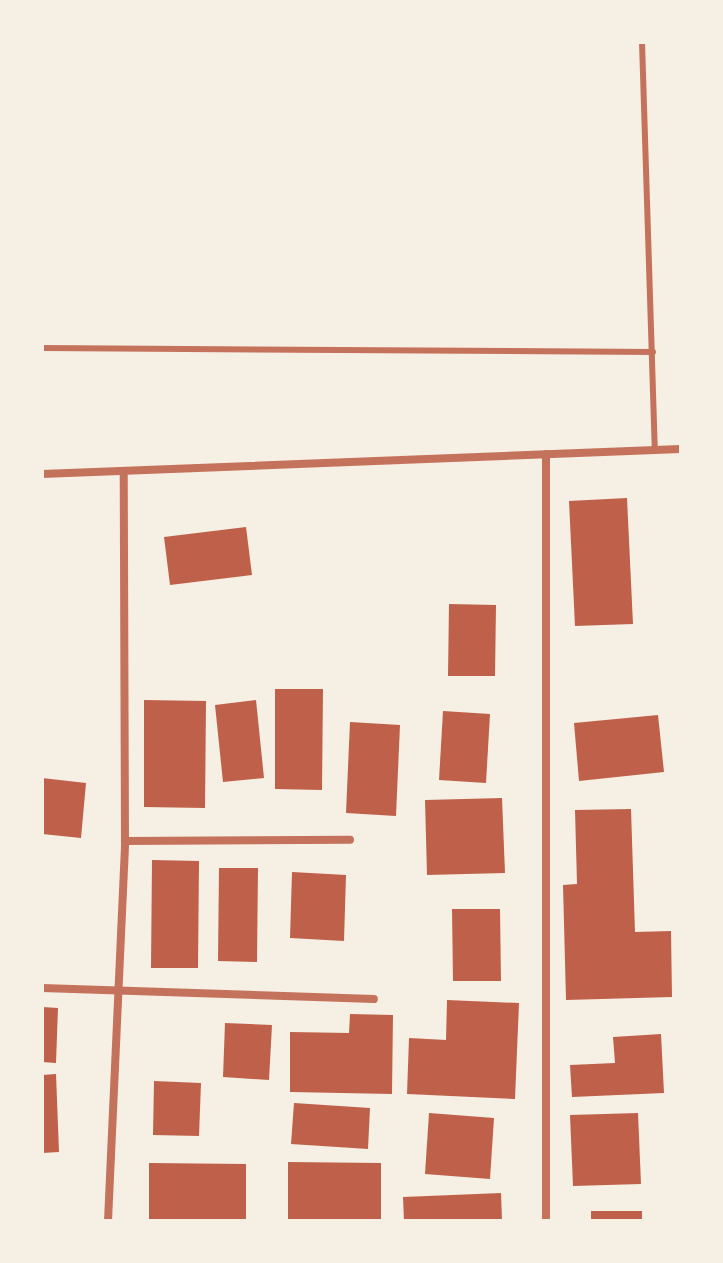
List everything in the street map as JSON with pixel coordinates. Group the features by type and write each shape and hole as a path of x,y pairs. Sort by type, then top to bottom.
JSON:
{"street":[{"path":"42,474 124,475 681,449"},
{"path":"546,454 546,1221"},
{"path":"108,1221 125,841 124,475"},
{"path":"125,841 350,840"},
{"path":"42,988 374,999"}],"lane":[{"path":"642,42 655,450"},
{"path":"42,348 653,352"}],"building":[{"path":"627,498 633,624 575,626 569,501"},
{"path":"246,527 252,575 170,585 164,537"},
{"path":"449,604 496,605 495,676 448,676"},
{"path":"275,689 323,689 322,790 275,789"},
{"path":"144,700 206,701 205,808 144,807"},
{"path":"256,700 264,778 223,782 215,705"},
{"path":"443,711 490,714 486,783 439,780"},
{"path":"658,715 664,772 579,781 574,723"},
{"path":"350,722 400,725 396,816 346,813"},
{"path":"42,778 86,783 81,838 42,834"},
{"path":"502,798 505,873 427,875 425,800"},
{"path":"631,809 635,932 671,931 672,997 566,1000 563,885 577,884 575,810"},
{"path":"152,860 199,861 198,968 151,968"},
{"path":"219,868 258,868 257,962 218,961"},
{"path":"292,872 346,875 344,941 290,938"},
{"path":"452,909 500,909 501,981 453,981"},
{"path":"447,1000 519,1003 515,1099 407,1094 409,1038 446,1040"},
{"path":"42,1007 58,1008 56,1063 42,1062"},
{"path":"350,1014 393,1015 392,1094 290,1092 290,1032 349,1033"},
{"path":"225,1023 272,1025 269,1080 223,1077"},
{"path":"661,1034 664,1093 572,1097 570,1065 615,1063 613,1037"},
{"path":"56,1074 59,1152 42,1153 42,1075"},
{"path":"154,1081 201,1083 199,1136 153,1135"},
{"path":"294,1103 370,1108 368,1149 291,1144"},
{"path":"429,1113 494,1118 490,1179 425,1174"},
{"path":"638,1113 641,1184 573,1186 570,1115"},
{"path":"288,1162 381,1163 381,1221 288,1221"},
{"path":"149,1163 246,1164 246,1221 149,1221"},
{"path":"501,1193 502,1221 404,1221 403,1197"},
{"path":"591,1211 642,1211 642,1221 591,1221"}]}
